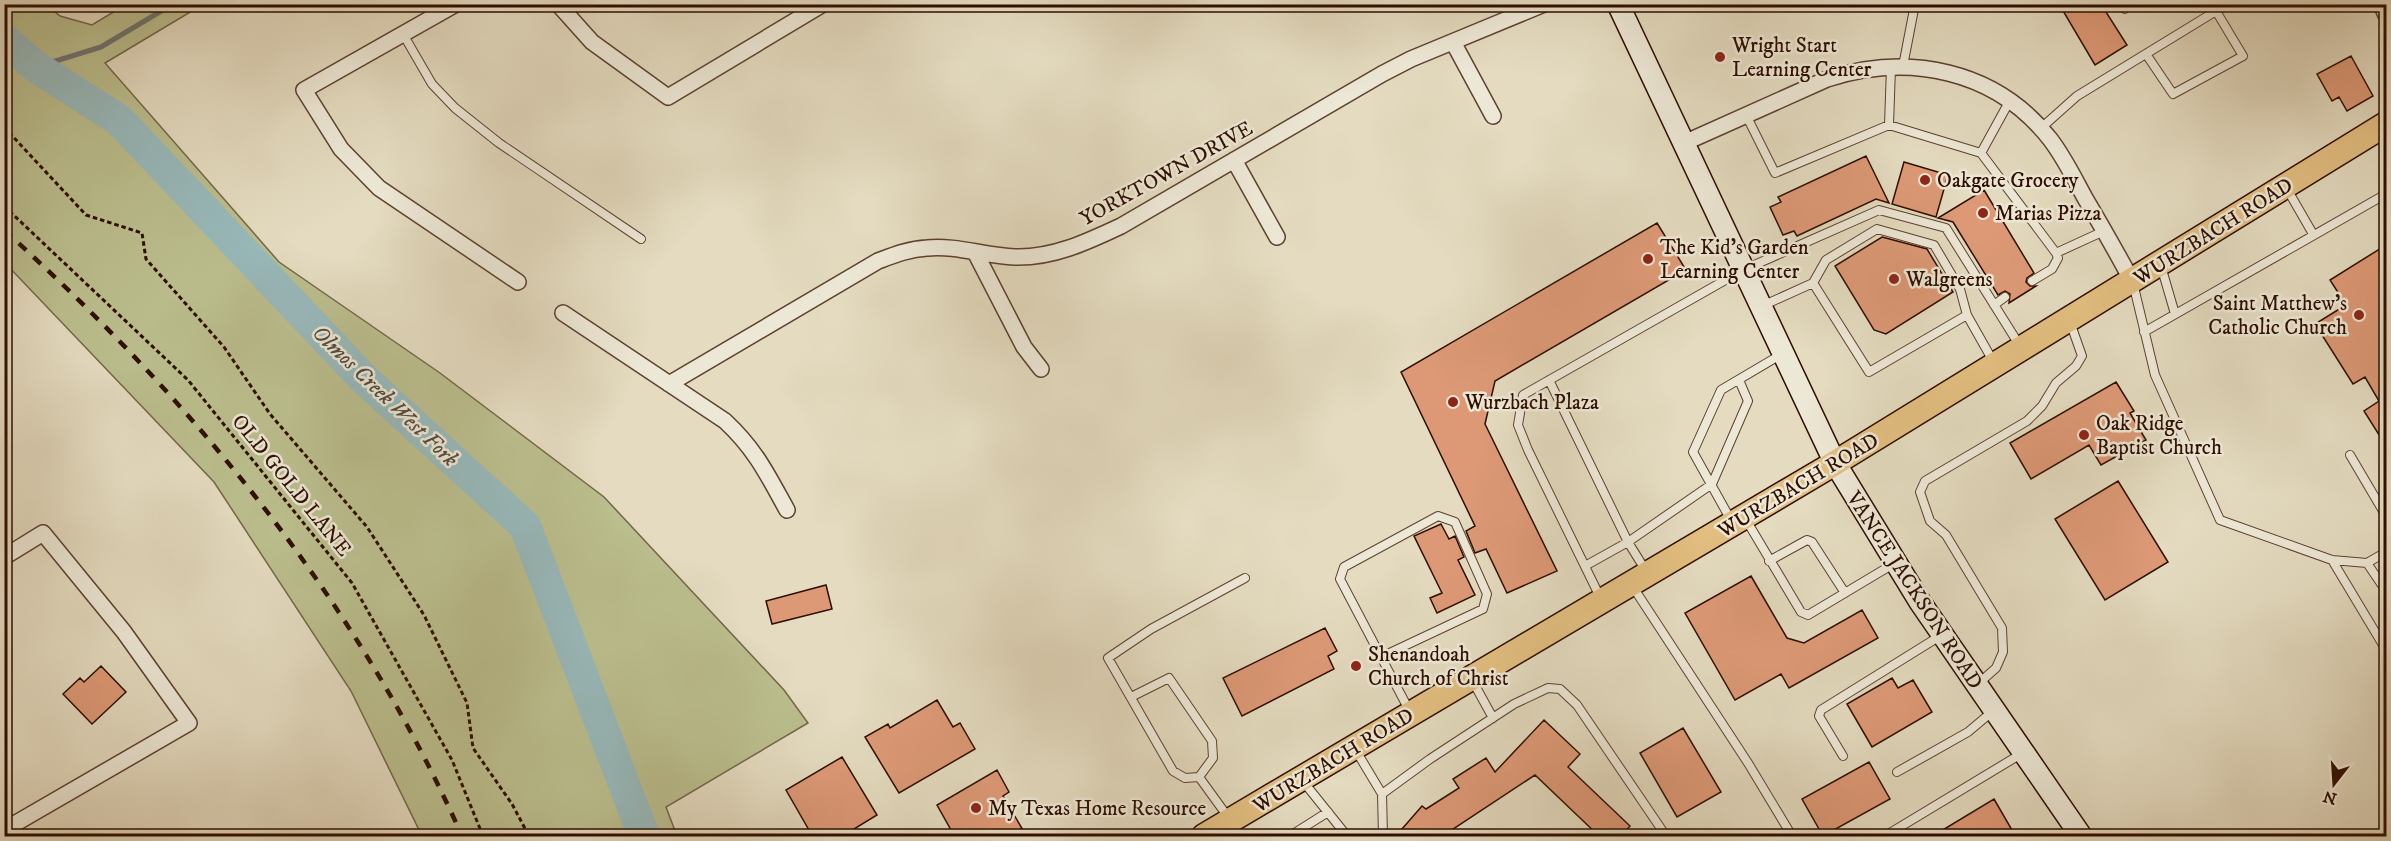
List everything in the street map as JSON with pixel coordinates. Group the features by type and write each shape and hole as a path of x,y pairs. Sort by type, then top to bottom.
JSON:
{"main road":[{"name":"VANCE JACKSON ROAD","path":"1618,4 1835,464 1895,563 1975,686 2081,837"},
{"name":"WURZBACH ROAD","path":"1204,837 1835,464 2386,124"}],"street":[{"path":"456,4 304,90 341,148 379,188 518,282"},
{"path":"558,4 592,42 668,97 823,4"},
{"name":"YORKTOWN DRIVE","path":"669,384 878,261 902,251 928,247 1016,257 1064,251 1086,243 1121,226 1382,74 1544,4"},
{"path":"2380,4 2386,15"},
{"path":"1453,42 1493,116"},
{"path":"1684,143 1836,76 1866,69 1897,66 1937,71 1967,79 2009,102 2040,129 2063,159 2132,281"},
{"path":"1234,160 1277,237"},
{"path":"975,252 1024,347 1041,369"},
{"path":"562,313 725,422 745,440 761,463 787,510"},
{"path":"4,557 43,533 123,632 189,723 4,830"}],"lane":[{"path":"1889,125 1897,66 1915,4"},
{"path":"2040,129 2077,96 2146,54 2214,8 2243,56 2173,94 2146,54"},
{"path":"404,34 432,84 455,108 499,143 641,239"},
{"path":"1981,153 2009,102"},
{"path":"1746,115 1775,172 1889,125 1981,153 2058,258 2052,269 2032,281"},
{"path":"2285,186 2313,234"},
{"path":"2144,332 2386,194"},
{"path":"1602,601 1518,425 1523,394 1743,270 1879,210 1946,228 2022,349"},
{"path":"1761,307 1813,283 1826,260 1877,229 1934,245 1960,289 1967,315 1995,365"},
{"path":"2056,253 2104,231"},
{"path":"2160,264 2175,314"},
{"path":"2132,281 2155,375 2220,520 2332,560 2367,563 2386,552"},
{"path":"1813,283 1869,372 1967,315"},
{"path":"1994,304 2006,297"},
{"path":"1975,686 1996,668 2003,651 2002,628 1946,535 1930,521 1920,492 1925,481 2027,421 2042,406 2056,383 2076,366 2082,356 2070,320"},
{"path":"1783,353 1721,390 1693,452 1712,484 1769,561 1801,612 1808,615 1895,563"},
{"path":"1549,380 1628,542 1639,579 1792,837"},
{"path":"1585,566 1628,542 1712,484 1748,400 1739,380"},
{"path":"2350,455 2386,516"},
{"path":"1381,657 1482,609 1487,594 1455,522 1438,516 1344,567 1340,579 1381,657 1411,714"},
{"path":"1769,561 1806,540 1812,542 1845,593"},
{"path":"2332,560 2386,650"},
{"path":"2367,563 2386,591"},
{"path":"1131,697 1169,678 1212,741 1213,758 1199,777 1185,778 1173,771 1108,658 1151,629 1245,578"},
{"path":"1843,756 1819,716 1821,710 1942,635"},
{"path":"1471,679 1493,718"},
{"path":"1382,794 1493,718 1548,688 1560,689 1577,705 1666,837"},
{"path":"1897,772 1968,732 1993,711"},
{"path":"1354,748 1382,794 1383,837"},
{"path":"1885,837 2023,753"},
{"path":"1199,777 1230,821"},
{"path":"1301,779 1347,837"},
{"path":"1290,837 1328,812"}],"path":[{"path":"4,127 86,215 141,232 146,259 224,346 270,414 367,527 424,615 467,703 473,748 512,804 529,837"},
{"name":"OLD GOLD LANE","path":"4,206 188,380 352,583 452,760 483,837"}],"green space":[{"path":"5,4 47,5 60,16 92,25 125,5 202,5 105,63 279,262 440,373 604,497 784,690 808,723 666,807 677,836 422,836 351,691 214,482 5,263"}],"building":[{"path":"2059,4 2101,4 2127,45 2095,65"},
{"path":"2351,56 2373,96 2347,111 2339,97 2332,101 2317,74"},
{"path":"1866,156 1889,203 1876,199 1797,236 1794,231 1783,235 1770,207 1781,202 1778,197"},
{"path":"1904,162 1948,175 1936,217 1892,204"},
{"path":"1984,190 2034,273 2027,278 2026,282 2030,286 2036,286 2009,303 2010,294 2005,291 1998,295 1953,222 1938,218"},
{"name":"Wurzbach Plaza","path":"1657,223 1686,270 1495,381 1485,424 1557,571 1507,593 1486,549 1475,553 1466,531 1475,526 1401,372"},
{"name":"Walgreens","path":"1882,237 1927,249 1953,292 1886,334 1874,330 1835,266"},
{"name":"Saint Matthew's Catholic Church","path":"2386,245 2386,446 2364,411 2379,401 2365,377 2353,384 2315,324 2346,305 2330,280"},
{"name":"Oak Ridge Baptist Church","path":"2116,382 2134,411 2130,413 2146,440 2101,465 2089,445 2031,479 2010,443"},
{"path":"2118,481 2168,562 2105,600 2055,519"},
{"path":"1441,524 1449,539 1455,536 1464,557 1458,560 1475,595 1437,613 1430,598 1442,593 1414,536"},
{"path":"1751,576 1787,638 1804,643 1862,610 1878,638 1789,688 1781,674 1735,700 1685,613"},
{"path":"826,585 832,609 772,624 766,601"},
{"path":"1325,628 1337,651 1328,656 1334,669 1242,716 1223,678"},
{"path":"101,666 126,692 92,724 63,694 80,678 84,682"},
{"path":"1892,678 1898,688 1913,680 1932,712 1872,747 1847,704"},
{"path":"937,700 953,727 960,723 975,749 899,793 865,737 888,724 890,728"},
{"path":"1544,720 1580,754 1568,767 1630,826 1620,837 1600,837 1535,775 1450,831 1457,837 1395,837 1422,806 1426,809 1459,788 1453,779 1486,758 1495,772"},
{"path":"1683,728 1721,792 1677,817 1640,753"},
{"path":"842,757 877,815 841,837 813,837 786,790"},
{"path":"1869,762 1890,799 1823,836 1802,799"},
{"path":"997,770 1009,792 1003,796 1027,837 955,837 937,805"},
{"path":"1994,799 2016,837 1931,837"}],"waterway":[{"path":"36,67 101,47 173,4"},
{"name":"Olmos Creek West Fork","path":"4,39 36,67 119,120 364,379 525,526 644,836"}],"railway":[{"path":"4,230 141,364 205,435 265,509 321,587 373,667 420,750 462,836"}],"place":[{"name":"Wright Start Learning Center","path":"1720,57"},
{"name":"Oakgate Grocery","path":"1925,180"},
{"name":"Marias Pizza","path":"1983,213"},
{"name":"The Kid's Garden Learning Center","path":"1648,259"},
{"name":"Walgreens","path":"1894,279"},
{"name":"Saint Matthew's Catholic Church","path":"2359,315"},
{"name":"Wurzbach Plaza","path":"1453,402"},
{"name":"Oak Ridge Baptist Church","path":"2084,435"},
{"name":"Shenandoah Church of Christ","path":"1356,666"},
{"name":"My Texas Home Resource","path":"976,808"}]}
